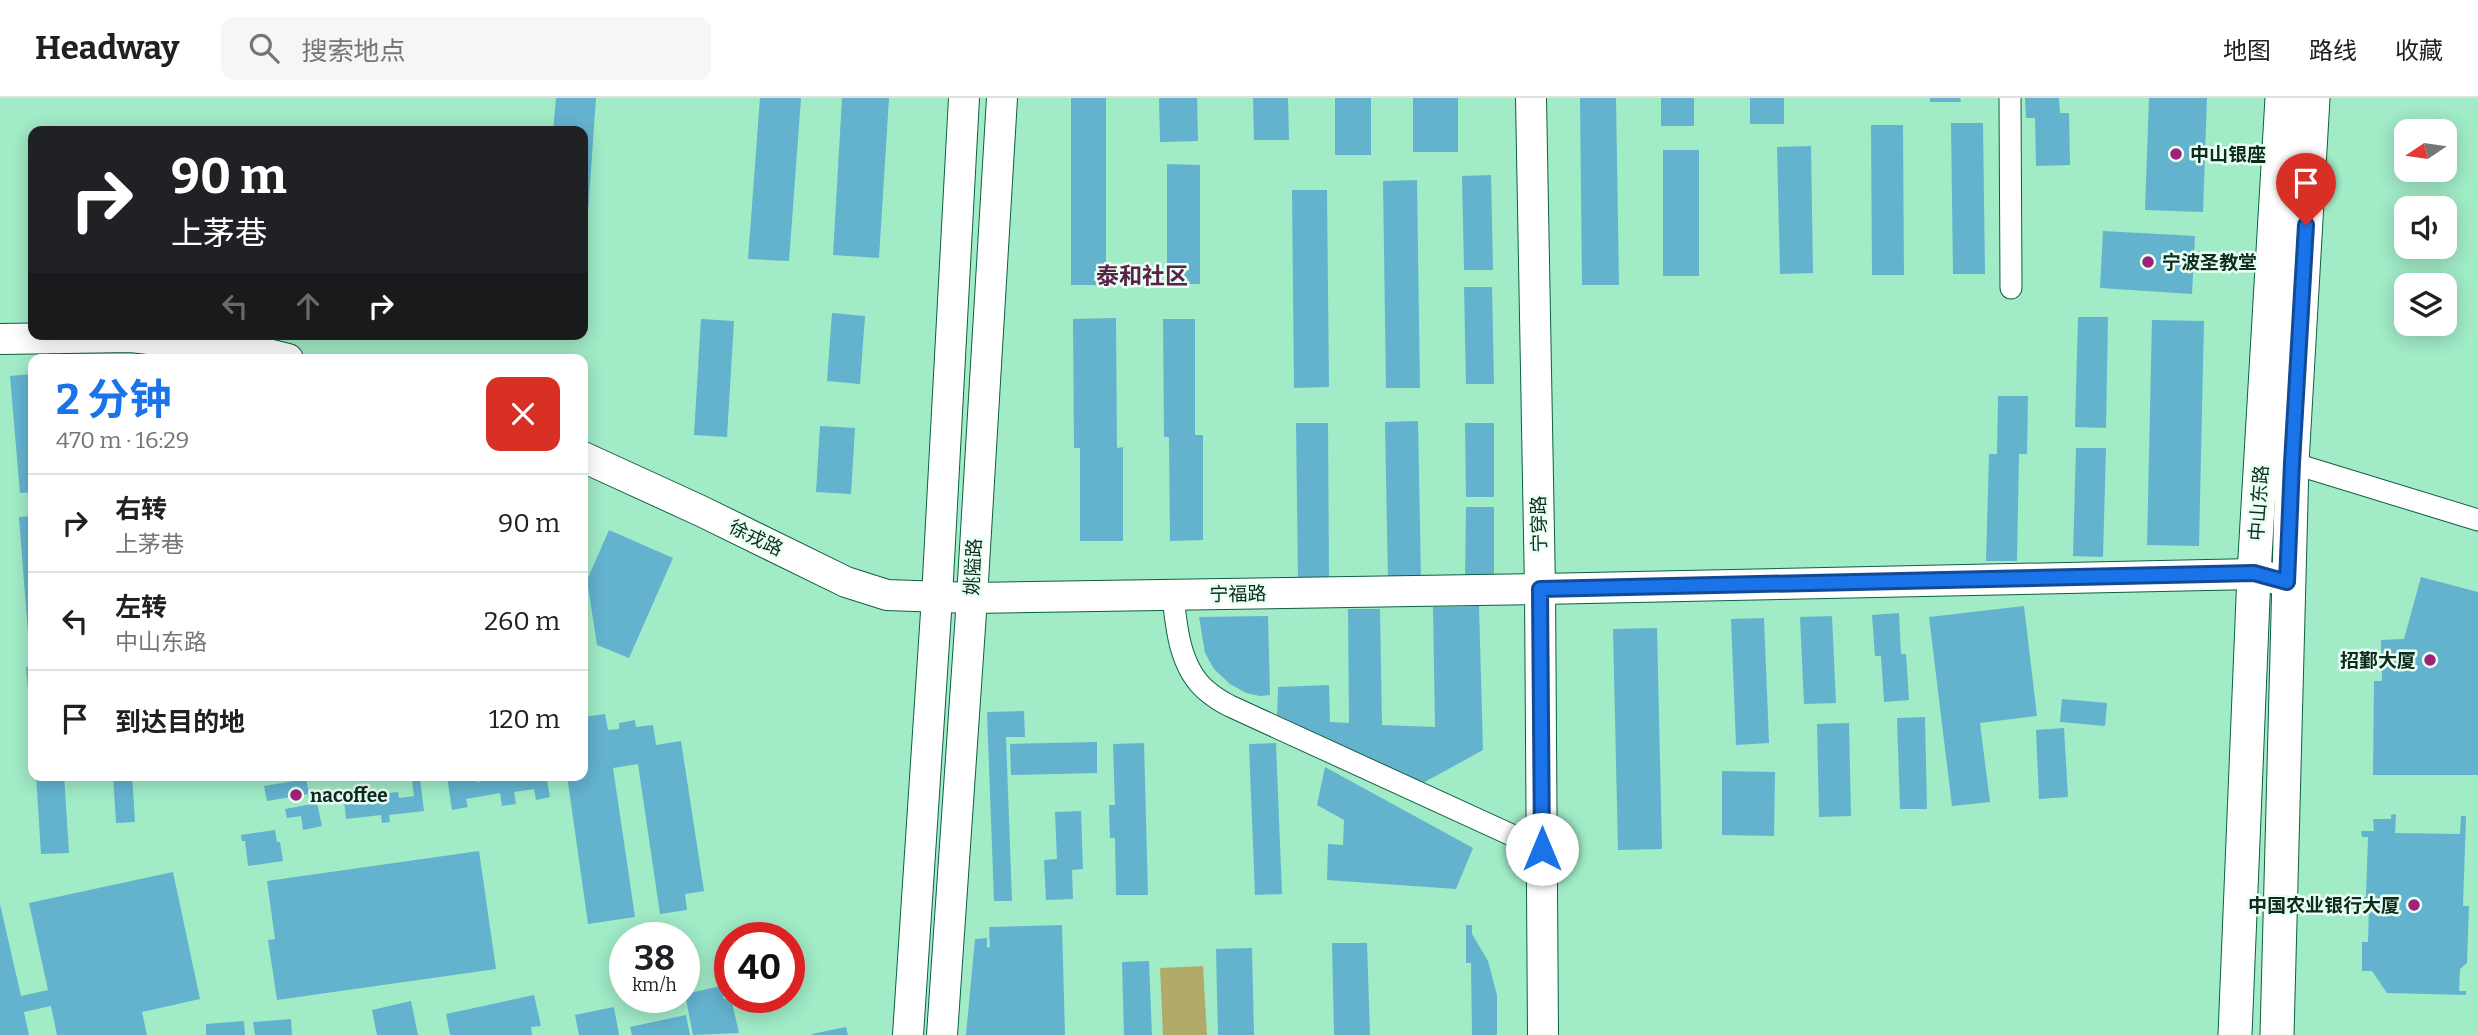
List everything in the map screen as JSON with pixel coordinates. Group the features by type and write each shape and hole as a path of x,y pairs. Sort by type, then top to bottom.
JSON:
{"main road":[{"name":"中山东路","path":"2235,1035 2254,573 2282,98"},
{"name":"中山东路","path":"2277,1035 2287,582 2313,98"}],"street":[{"name":"姚隘路","path":"908,1035 964,98"},
{"name":"姚隘路","path":"942,1035 1002,98"},
{"name":"宁穿路","path":"1531,98 1540,589 1543,1035"},
{"path":"2010,98 2011,288"},
{"path":"0,339 28,339"},
{"path":"158,340 268,354"},
{"name":"徐戎路","path":"588,459 846,582 887,595 936,597"},
{"path":"2292,463 2478,520"},
{"name":"宁福路","path":"936,597 1540,589 2254,573 2287,582"},
{"path":"1172,595 1175,623 1186,661 1197,681 1207,692 1230,706 1542,849"}],"shaded area":[{"path":"1203,966 1207,1035 1163,1035 1160,968"}],"building":[{"path":"556,98 596,98 588,212 588,126 553,126"},
{"path":"760,98 801,98 789,261 748,259"},
{"path":"842,98 889,98 879,258 833,255"},
{"path":"1071,98 1106,98 1106,285 1071,285"},
{"path":"1159,98 1197,98 1198,141 1160,142"},
{"path":"1253,98 1288,98 1289,140 1254,140"},
{"path":"1335,98 1371,98 1371,155 1335,155"},
{"path":"1413,98 1458,98 1458,152 1413,152"},
{"path":"1580,98 1616,98 1619,285 1582,285"},
{"path":"1661,98 1694,98 1694,126 1661,126"},
{"path":"1750,98 1784,98 1784,124 1750,124"},
{"path":"1930,98 1960,98 1961,102 1930,102"},
{"path":"2025,98 2059,98 2060,113 2069,113 2070,165 2036,166 2035,118 2026,118"},
{"name":"中山银座","path":"2149,98 2207,98 2203,212 2145,210"},
{"path":"1951,123 1983,123 1985,274 1953,274"},
{"path":"1871,125 1903,125 1904,275 1872,275"},
{"path":"1811,146 1813,273 1780,274 1777,147"},
{"path":"1663,150 1699,150 1699,276 1663,276"},
{"path":"1167,164 1200,165 1200,284 1167,284"},
{"path":"1491,175 1493,270 1464,270 1462,176"},
{"path":"1417,180 1420,388 1386,388 1383,181"},
{"path":"1292,190 1327,190 1329,387 1294,388"},
{"name":"宁波圣教堂","path":"2103,231 2195,236 2192,294 2100,288"},
{"path":"1464,287 1492,287 1494,384 1466,384"},
{"path":"832,313 865,316 860,384 827,381"},
{"path":"2078,317 2108,317 2106,428 2075,427"},
{"path":"1116,318 1117,448 1123,447 1123,541 1080,541 1080,448 1074,448 1073,319"},
{"path":"701,319 734,321 727,437 694,435"},
{"path":"1163,319 1195,319 1195,435 1203,435 1203,540 1170,541 1169,437 1164,437"},
{"path":"2152,320 2204,321 2199,546 2147,545"},
{"path":"28,374 28,492 20,493 10,376"},
{"path":"1998,396 2028,396 2027,454 2019,454 2017,561 1986,561 1989,454 1997,454"},
{"path":"1418,421 1421,580 1388,581 1385,422"},
{"path":"1296,423 1328,423 1329,579 1298,579"},
{"path":"1465,423 1494,423 1494,497 1466,497"},
{"path":"820,426 855,428 851,494 816,492"},
{"path":"2076,448 2106,448 2103,557 2073,556"},
{"path":"1466,507 1494,507 1494,580 1465,581"},
{"path":"28,516 28,633 19,517"},
{"path":"609,530 673,558 629,658 597,645 588,578"},
{"name":"招鄞大厦","path":"2421,577 2478,592 2478,775 2373,775 2374,681 2382,681 2381,640 2404,639"},
{"path":"1479,606 1483,750 1423,783 1277,716 1278,687 1329,685 1330,722 1349,723 1348,609 1380,609 1382,725 1435,727 1433,607"},
{"path":"2024,606 2037,716 1980,723 1990,802 1952,806 1929,617"},
{"path":"1899,613 1901,654 1906,654 1909,700 1884,702 1881,656 1875,656 1872,615"},
{"path":"1268,616 1270,695 1260,696 1246,693 1230,684 1214,669 1205,653 1199,617"},
{"path":"1832,616 1836,703 1804,704 1800,617"},
{"path":"1764,618 1769,743 1736,745 1731,619"},
{"path":"1657,628 1662,849 1618,850 1613,629"},
{"path":"2062,699 2107,703 2105,726 2060,722"},
{"path":"1024,711 1025,737 1006,737 1012,901 994,901 987,712"},
{"path":"605,714 608,730 619,729 619,723 635,720 636,727 653,725 656,745 681,741 704,891 685,894 687,910 660,914 638,764 613,768 635,917 588,924 568,781 588,781 588,716"},
{"path":"1925,717 1927,809 1900,809 1897,718"},
{"path":"1849,723 1851,816 1819,817 1817,724"},
{"path":"2064,728 2068,797 2039,799 2036,730"},
{"path":"1097,742 1097,773 1011,775 1010,744"},
{"path":"1144,743 1148,895 1116,895 1115,838 1110,838 1109,805 1115,805 1113,744"},
{"path":"1276,743 1282,894 1255,895 1249,744"},
{"path":"1325,767 1473,848 1456,889 1327,880 1328,844 1343,845 1344,820 1317,805"},
{"path":"1722,771 1775,772 1774,836 1722,835"},
{"path":"36,781 64,781 69,853 41,854"},
{"path":"113,781 132,781 135,822 116,823"},
{"path":"307,781 309,794 267,801 264,786"},
{"path":"412,781 420,781 424,811 389,815 390,822 382,823 381,815 346,819 343,790 360,788 362,796 398,792 399,798 414,796"},
{"path":"448,781 547,781 550,797 536,800 534,789 514,792 516,804 502,806 500,793 466,799 468,807 452,810"},
{"path":"317,803 322,826 303,830 301,816 287,818 285,809"},
{"path":"1081,811 1083,869 1072,870 1073,899 1046,900 1044,860 1057,859 1055,812"},
{"name":"中国农业银行大厦","path":"2396,814 2395,833 2460,834 2461,816 2466,816 2463,906 2469,906 2467,963 2460,969 2459,991 2466,991 2466,995 2387,993 2372,971 2362,971 2362,942 2368,942 2369,905 2360,904 2360,897 2366,897 2368,837 2362,837 2361,831 2374,831 2373,819 2391,819 2391,815"},
{"path":"275,830 283,861 248,866 245,841 242,841 241,835"},
{"path":"479,851 496,969 277,1000 268,940 275,939 267,881"},
{"path":"173,872 200,999 142,1012 147,1035 57,1035 51,1006 24,1012 29,1035 0,1035 0,904 21,996 48,990 29,903"},
{"path":"1062,925 1065,1035 966,1035 975,939 987,938 987,948 990,947 989,927"},
{"path":"1466,925 1472,925 1472,934 1488,961 1497,995 1497,1035 1472,1035 1471,963 1466,963"},
{"path":"1332,943 1367,943 1370,1035 1334,1035"},
{"path":"1252,948 1254,1035 1218,1035 1216,949"},
{"path":"1149,961 1152,1035 1124,1035 1122,962"},
{"path":"714,988 714,1013 734,1013 739,1033 693,1035 689,1013 700,1013 700,991"},
{"path":"534,995 541,1026 531,1027 532,1035 450,1035 446,1014"},
{"path":"411,1001 418,1035 377,1035 372,1010"},
{"path":"609,1008 609,1013 615,1013 619,1035 579,1035 575,1015"},
{"path":"686,1015 690,1035 632,1035 630,1027"},
{"path":"291,1019 292,1035 255,1035 253,1022"},
{"path":"244,1021 245,1035 206,1035 206,1024"},
{"path":"846,1027 848,1035 812,1035 812,1034"}],"place":[{"name":"中山银座","path":"2176,154"},
{"name":"宁波圣教堂","path":"2148,262"},
{"name":"招鄞大厦","path":"2430,660"},
{"name":"nacoffee","path":"296,795"},
{"name":"中国农业银行大厦","path":"2414,905"}],"district":[{"name":"泰和社区","path":"1142,276"}],"route":[{"path":"1542,849 1540,589 2254,573 2287,582 2306,225"}]}
